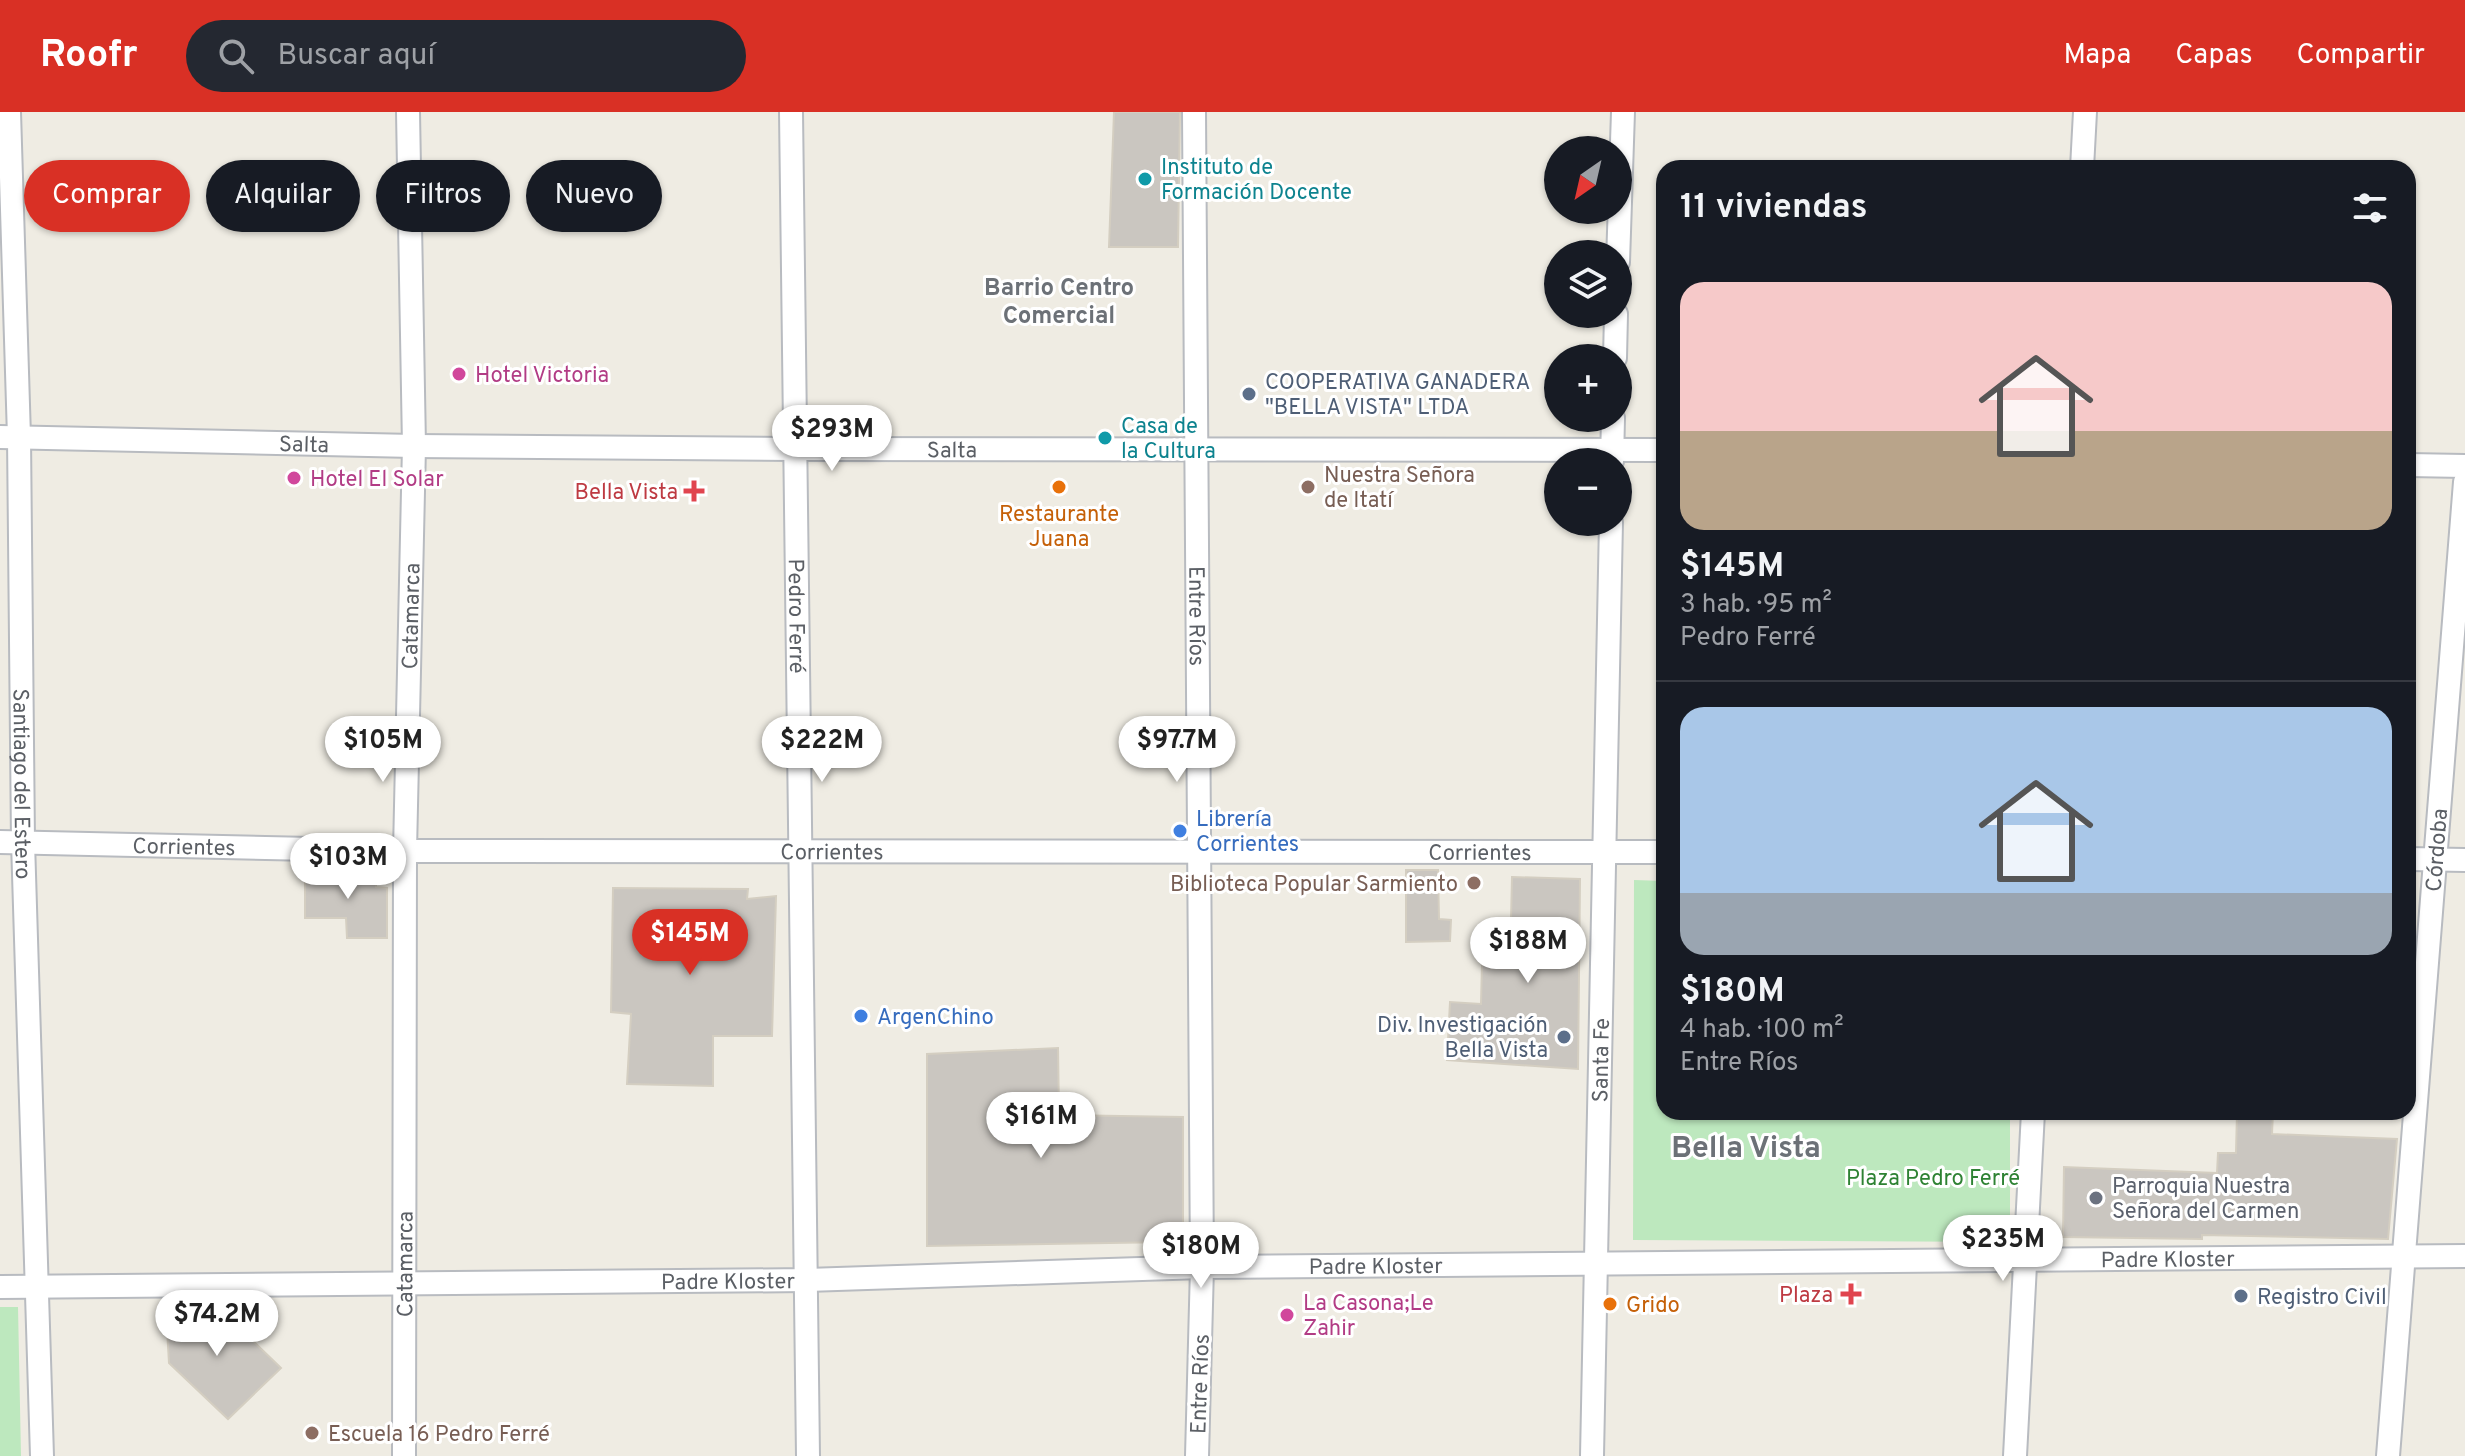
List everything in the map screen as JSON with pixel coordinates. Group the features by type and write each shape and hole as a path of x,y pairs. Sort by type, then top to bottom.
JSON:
{"street":[{"name":"Santiago del Estero","path":"9,112 10,437 42,1456"},
{"name":"Catamarca","path":"404,1456 405,851 414,446 408,112"},
{"name":"Pedro Ferré","path":"791,112 808,1456"},
{"name":"Entre Ríos","path":"1194,112 1202,1267 1197,1456"},
{"path":"1619,240 1623,112"},
{"path":"2082,160 2085,112"},
{"name":"Salta","path":"10,437 414,446 1544,455"},
{"name":"Salta","path":"1632,454 1656,451"},
{"path":"2416,465 2465,466"},
{"name":"Córdoba","path":"2416,1082 2465,482"},
{"name":"Santa Fe","path":"1592,1456 1611,536"},
{"name":"Corrientes","path":"0,842 405,851 1656,852"},
{"path":"2416,859 2465,860"},
{"path":"2015,1456 2028,1261 2033,1120"},
{"name":"Córdoba","path":"2388,1456 2413,1120"},
{"name":"Padre Kloster","path":"0,1287 807,1280 1202,1267 2465,1256"}],"green space":[{"name":"Plaza Pedro Ferré","path":"1634,880 1656,881 1656,1120 2010,1120 2010,1242 1633,1240"},
{"path":"0,1307 18,1307 21,1456 0,1456"}],"building":[{"name":"Instituto de Formación Docente","path":"1114,112 1180,112 1178,247 1109,247"},
{"name":"Biblioteca Popular Sarmiento","path":"1406,870 1438,870 1439,919 1451,920 1450,941 1406,942"},
{"path":"305,871 376,871 376,887 387,888 387,938 347,938 346,918 305,918"},
{"path":"1512,877 1580,879 1578,1069 1447,1060 1450,1002 1481,1004 1482,963 1510,963"},
{"path":"613,888 748,889 747,899 776,896 772,1036 713,1036 713,1086 627,1084 631,1014 611,1012"},
{"path":"1058,1048 1059,1115 1183,1117 1183,1229 1171,1242 927,1246 927,1054"},
{"path":"2237,1120 2273,1120 2272,1134 2397,1139 2388,1239 2202,1235 2202,1239 2063,1237 2064,1167 2217,1173 2218,1153 2236,1153"},
{"path":"221,1310 281,1368 228,1419 169,1363 166,1311"}],"place":[{"name":"Instituto de Formación Docente","path":"1145,179"},
{"name":"Hotel Victoria","path":"459,374"},
{"name":"COOPERATIVA GANADERA \"BELLA VISTA\" LTDA","path":"1249,394"},
{"name":"Casa de la Cultura","path":"1105,438"},
{"name":"Hotel El Solar","path":"294,478"},
{"name":"Restaurante Juana","path":"1059,487"},
{"name":"Nuestra Señora de Itatí","path":"1308,487"},
{"name":"Bella Vista","path":"694,491"},
{"name":"Librería Corrientes","path":"1180,831"},
{"name":"Biblioteca Popular Sarmiento","path":"1474,883"},
{"name":"ArgenChino","path":"861,1016"},
{"name":"Div. Investigación Bella Vista","path":"1564,1037"},
{"name":"Parroquia Nuestra Señora del Carmen","path":"2096,1198"},
{"name":"Plaza","path":"1851,1294"},
{"name":"Registro Civil","path":"2241,1296"},
{"name":"Grido","path":"1610,1304"},
{"name":"La Casona;Le Zahir","path":"1287,1315"},
{"name":"Escuela 16 Pedro Ferré","path":"312,1433"}],"district":[{"name":"Barrio Centro Comercial","path":"1059,301"},
{"name":"Bella Vista","path":"1746,1147"}]}
